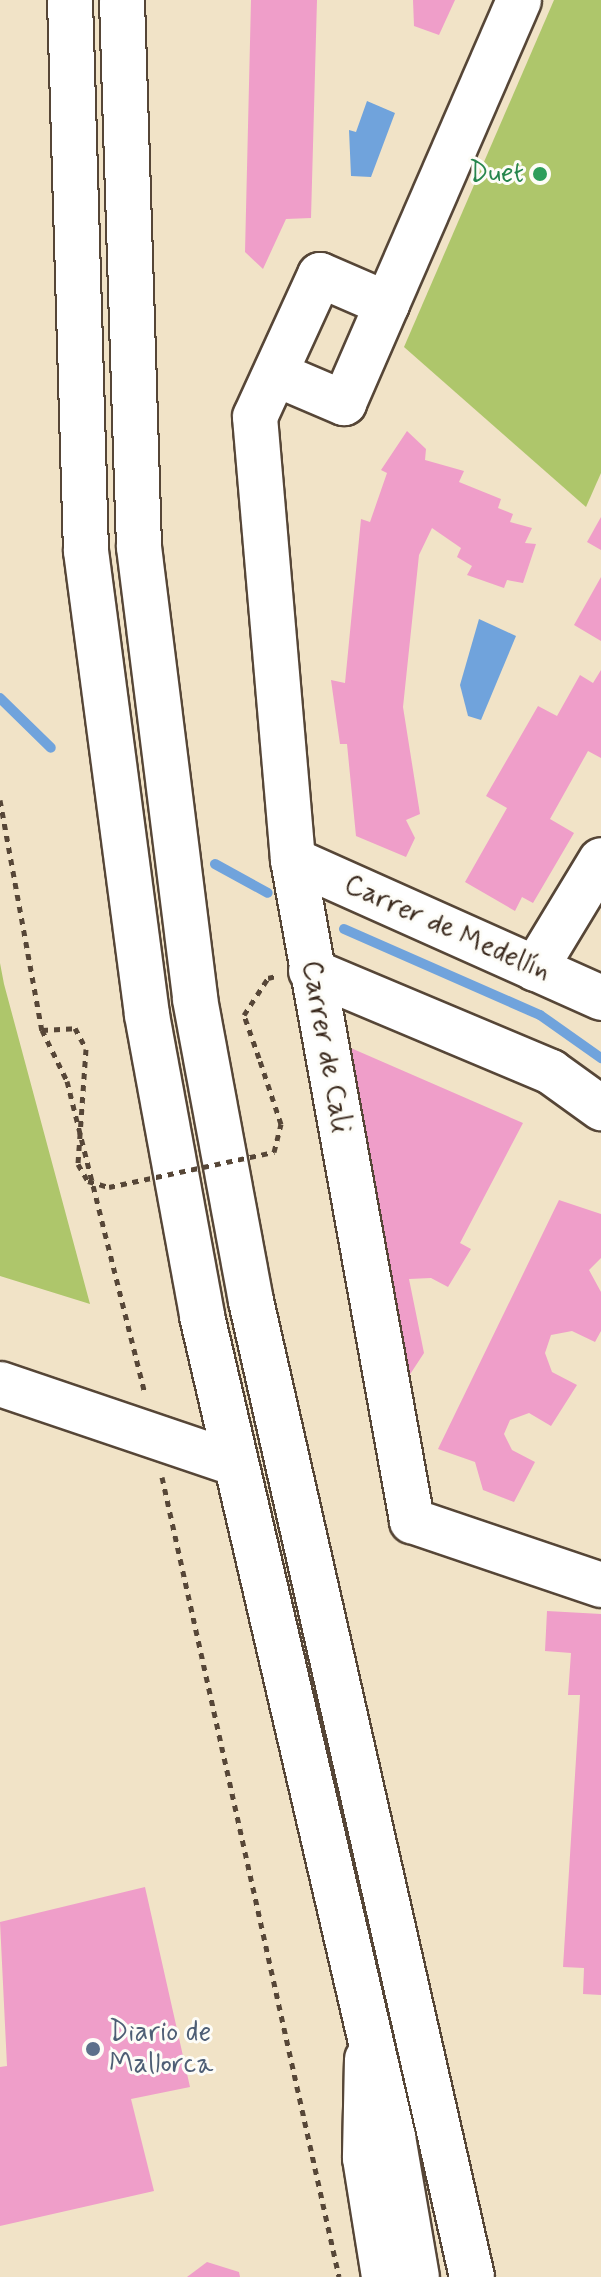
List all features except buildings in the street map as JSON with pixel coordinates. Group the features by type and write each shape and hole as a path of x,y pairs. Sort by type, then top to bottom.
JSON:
{"main road":[{"path":"70,0 77,413 104,720 171,1163 234,1463 368,2033 417,2277"},
{"path":"122,0 139,547 195,999 251,1301 472,2277"},
{"path":"278,375 344,403 519,0"},
{"name":"Carrer de Cali","path":"387,304 320,275 278,375 255,417 293,860 311,971 412,1521 601,1585"},
{"name":"Carrer de Medellín","path":"293,860 601,998"},
{"path":"535,969 601,860"},
{"path":"311,971 551,1072 601,1108"},
{"path":"0,1384 234,1463"},
{"path":"368,2033 365,2158 384,2277"}],"path":[{"path":"0,800 42,1030 67,1081 154,1436 339,2277"},
{"path":"42,1030 71,1026 86,1049 78,1164 88,1181 109,1187 274,1152 281,1124 246,1009 268,978 311,971"}],"green space":[{"name":"Duet","path":"554,0 601,0 601,473 586,507 404,347"},
{"path":"0,963 4,984 90,1304 0,1276"}],"water":[{"path":"367,101 395,113 371,177 351,176 349,130 356,132"},
{"path":"479,619 516,636 481,720 468,716 460,685"}],"waterway":[{"path":"0,698 51,748"},
{"path":"215,864 268,893"},
{"path":"344,929 540,1015 601,1058"}],"place":[{"name":"Duet","path":"540,174"},
{"name":"Diario de Mallorca","path":"93,2049"}]}
